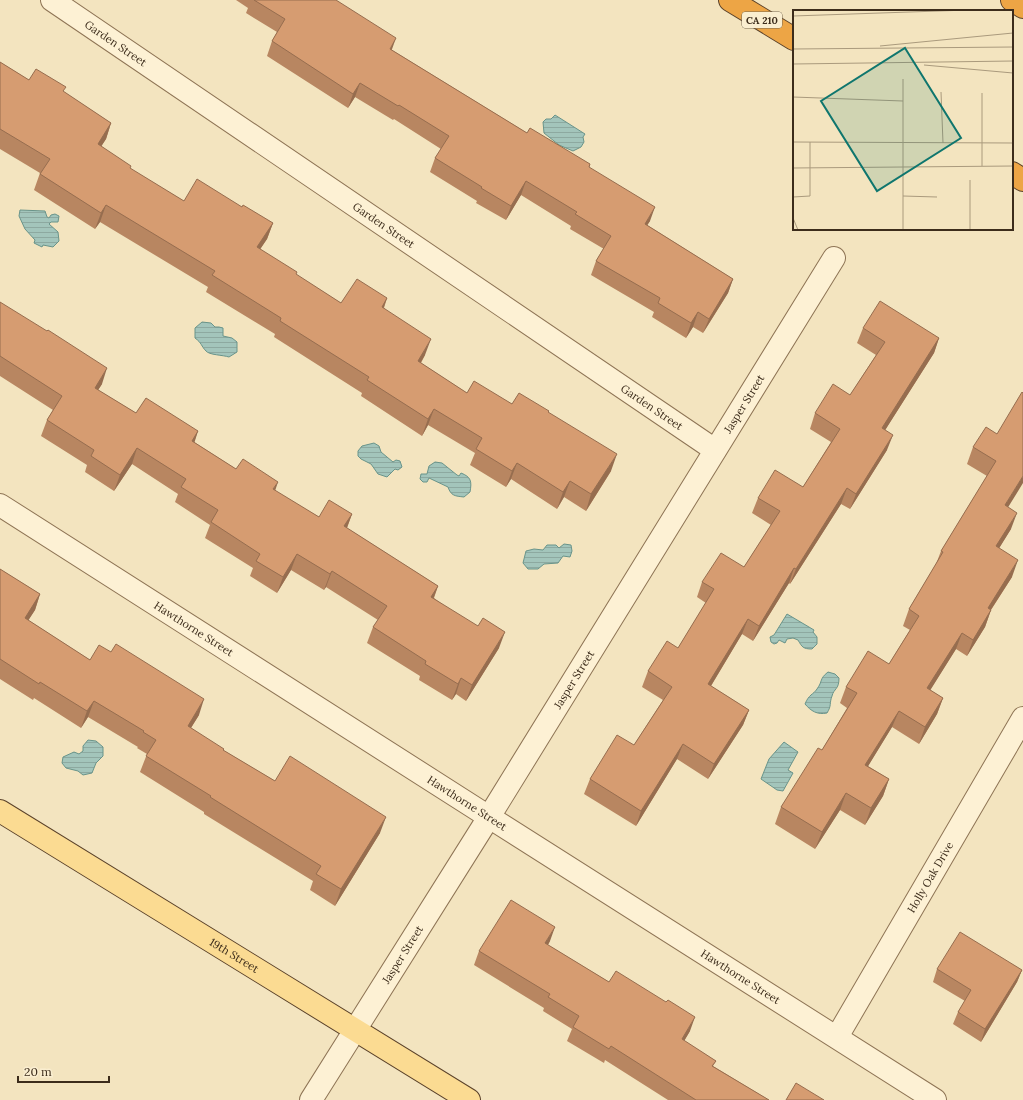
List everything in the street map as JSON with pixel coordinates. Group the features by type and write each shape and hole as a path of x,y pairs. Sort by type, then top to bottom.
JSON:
{"highway":[{"name":"CA 210","path":"730,0 793,38"},
{"path":"1012,0 1023,7"},
{"path":"1013,174 1023,180"}],"main road":[{"name":"19th Street","path":"0,811 469,1100"}],"street":[{"name":"Garden Street","path":"52,0 715,450"},
{"name":"Jasper Street","path":"311,1100 489,817 834,258"},
{"name":"Hawthorne Street","path":"0,504 935,1100"},
{"name":"Holly Oak Drive","path":"837,1037 1023,718"}],"water":[{"path":"555,115 585,134 583,137 584,142 581,147 573,151 559,145 544,133 543,122 546,119 551,119"},
{"path":"20,210 45,211 47,217 49,218 51,215 55,214 59,216 58,222 51,222 49,224 58,232 59,241 53,247 43,245 42,247 34,243 35,240 25,229 19,216"},
{"path":"202,322 211,323 215,327 223,328 223,336 232,338 237,342 237,352 229,357 206,351 195,338 195,328"},
{"path":"374,443 379,446 381,452 393,462 396,460 400,461 402,467 398,470 395,469 387,477 378,474 371,464 358,456 358,451 362,446"},
{"path":"435,462 442,463 459,476 461,473 467,476 471,482 470,492 464,497 458,496 452,494 448,487 429,478 427,482 423,482 420,479 421,474 427,474 429,466"},
{"path":"564,544 571,545 572,551 570,557 563,556 558,563 544,564 538,569 528,569 523,563 526,551 534,549 543,550 547,545 556,545 559,548"},
{"path":"787,614 814,630 813,632 817,637 817,644 812,649 803,647 798,640 793,638 787,639 785,643 779,640 774,644 771,642 770,637 774,635"},
{"path":"828,672 835,674 839,678 838,685 833,693 827,713 817,713 805,704 808,698 816,691 823,676"},
{"path":"88,740 96,741 103,747 103,756 96,763 92,773 83,775 78,771 66,768 62,763 63,757 74,752 79,754 83,751 83,746"},
{"path":"784,742 798,752 788,770 793,773 783,791 777,790 761,779 769,759"}],"building":[{"path":"254,0 336,0 396,38 390,49 527,133 530,128 590,164 589,167 655,207 645,224 733,279 709,319 698,312 691,323 658,303 660,298 596,261 611,236 575,214 577,212 526,181 511,206 435,158 449,136 360,83 353,94 272,41 285,19"},
{"path":"0,62 29,80 36,69 66,87 63,91 111,123 98,144 131,166 130,168 184,201 197,179 242,207 243,205 273,223 257,247 297,272 296,274 341,303 357,279 387,298 382,307 431,339 418,361 467,393 474,381 512,404 519,393 617,454 591,494 570,481 563,492 517,463 512,471 476,449 482,438 434,409 428,419 367,380 369,377 280,321 281,318 212,275 215,271 106,205 101,213 40,174 50,159 0,129"},
{"path":"880,301 939,338 882,428 893,435 856,494 847,488 796,569 794,568 759,626 748,619 708,684 749,710 714,764 683,744 641,811 590,779 617,735 634,745 672,687 648,671 667,641 678,648 714,589 702,582 721,553 744,567 780,511 758,498 775,470 803,487 840,429 815,413 833,384 850,395 885,342 863,328"},
{"path":"0,302 47,331 48,330 107,368 95,388 136,413 146,398 198,431 192,441 236,469 243,459 278,482 273,489 319,517 329,500 352,514 344,526 438,586 431,597 478,626 483,618 505,632 472,685 461,678 458,684 425,664 426,661 373,627 387,606 332,571 330,574 297,554 283,577 256,561 260,554 211,522 218,510 181,487 186,479 137,448 120,475 91,456 94,450 47,420 62,396 0,356"},
{"path":"1022,392 1023,476 1005,505 1017,513 996,546 1018,560 988,608 991,610 973,640 962,633 927,688 943,698 925,727 899,711 865,765 889,779 871,808 846,793 822,832 781,807 818,748 822,750 857,693 846,687 868,651 889,664 919,616 909,609 943,552 941,551 996,461 973,447 986,427 997,434"},
{"path":"0,569 40,594 25,618 90,660 99,645 111,652 116,644 204,699 188,726 224,749 223,750 275,781 290,756 386,817 341,889 316,874 321,866 146,756 156,740 143,732 144,731 94,701 87,711 40,682 39,684 0,659"},
{"path":"511,900 555,927 545,943 609,982 616,971 666,1002 668,1000 695,1017 682,1039 716,1061 712,1066 769,1100 696,1100 611,1046 609,1049 573,1027 579,1016 548,997 550,994 479,951"},
{"path":"960,932 1022,970 985,1029 958,1012 971,990 937,969"},
{"path":"796,1083 824,1100 786,1100"}]}
